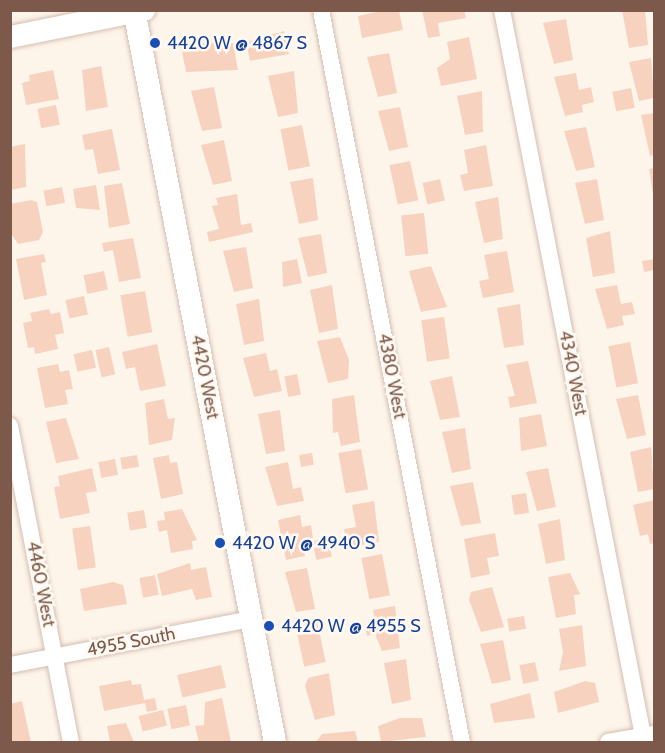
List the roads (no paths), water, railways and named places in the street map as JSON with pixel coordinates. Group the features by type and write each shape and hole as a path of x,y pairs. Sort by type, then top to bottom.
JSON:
{"street":[{"name":"4380 West","path":"321,10 462,742"},
{"name":"4340 West","path":"502,10 649,735"},
{"path":"10,37 138,11"},
{"name":"4420 West","path":"138,11 275,742"},
{"name":"4460 West","path":"10,426 14,462 71,742"},
{"name":"4955 South","path":"10,665 252,619"},
{"path":"608,742 649,735"}],"place":[{"name":"4420 W @ 4867 S","path":"155,43"},
{"name":"4420 W @ 4940 S","path":"220,543"},
{"name":"4420 W @ 4955 S","path":"269,626"}]}
